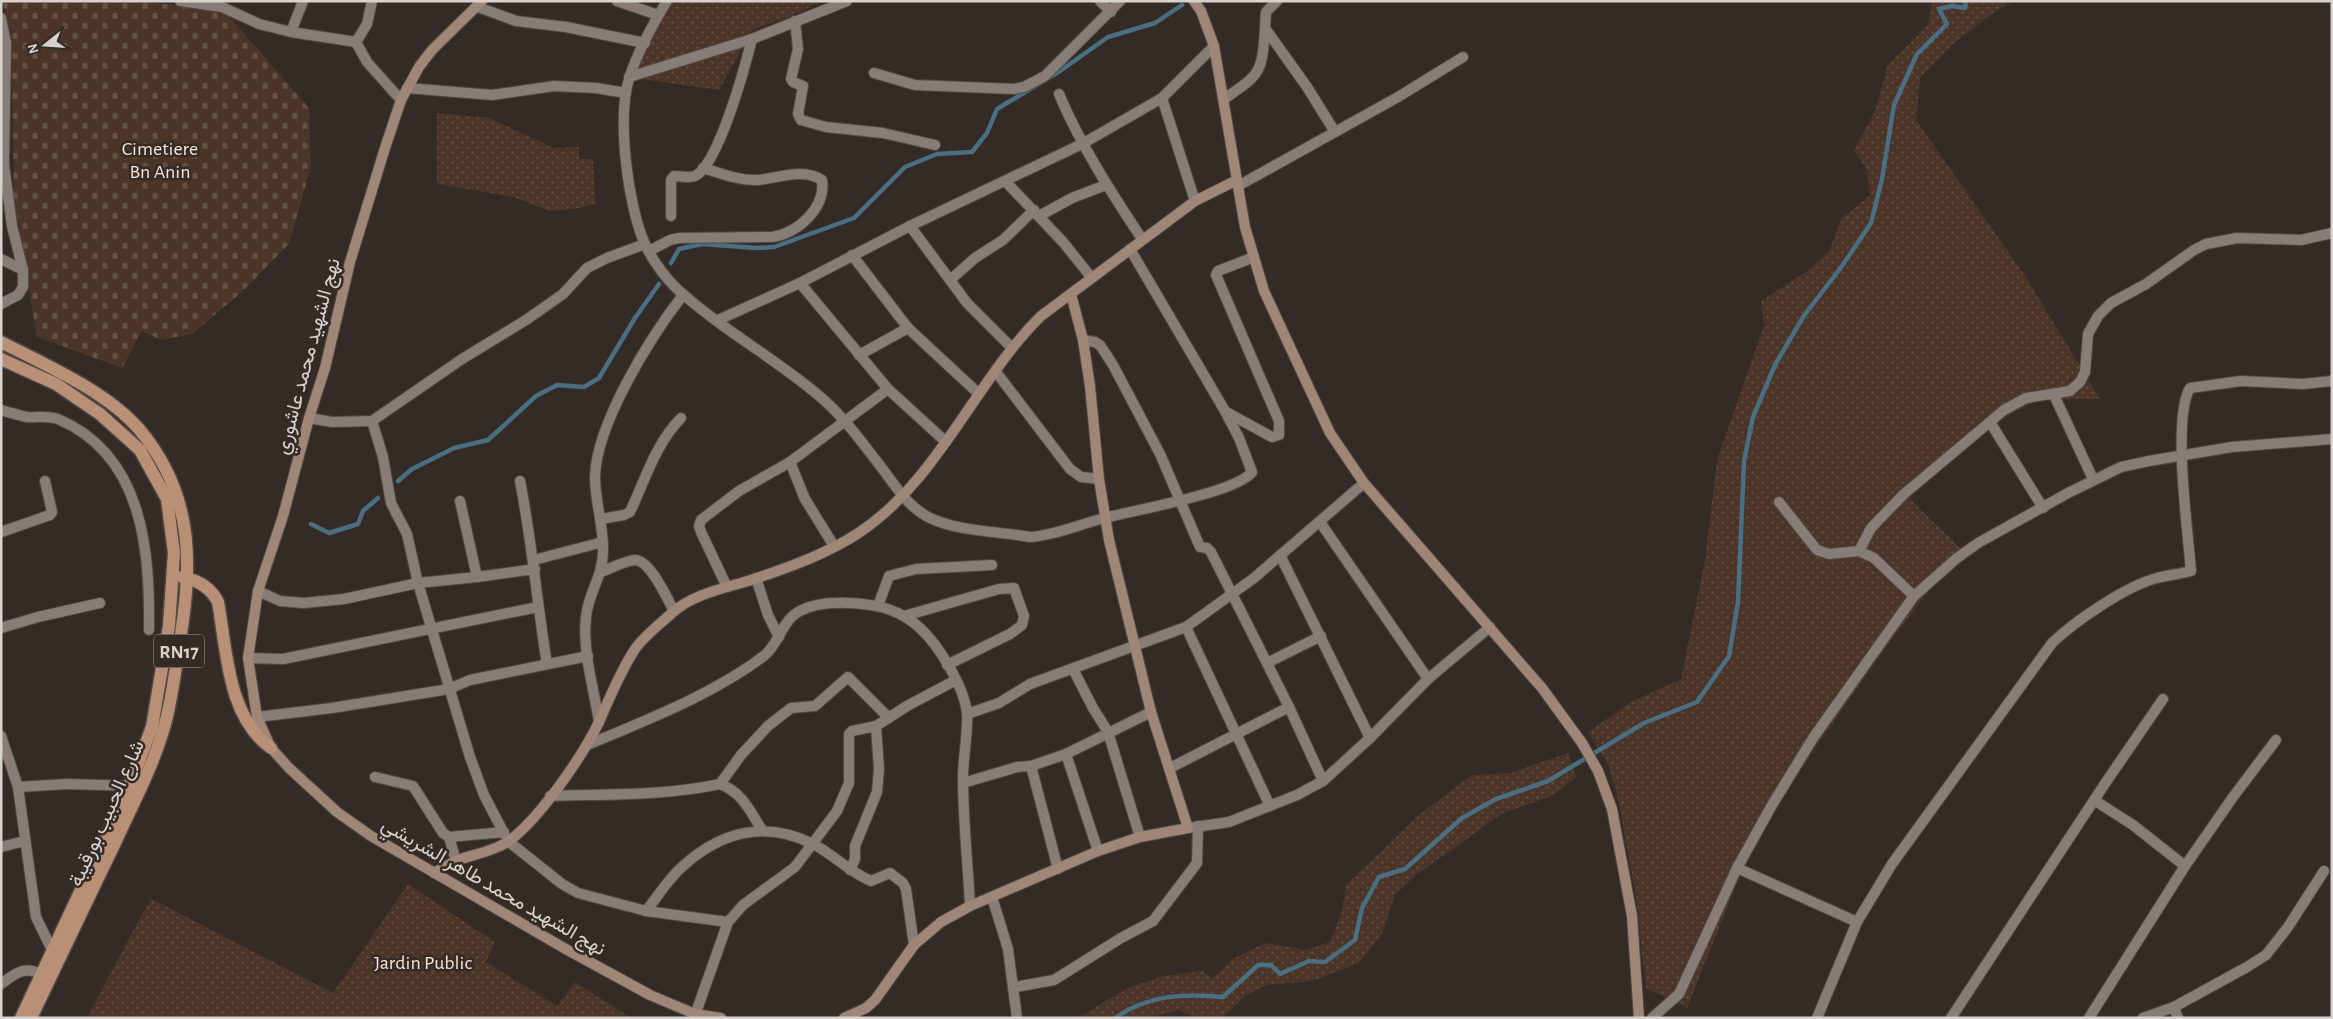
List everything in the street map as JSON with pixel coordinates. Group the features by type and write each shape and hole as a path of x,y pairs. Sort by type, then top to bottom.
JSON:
{"main road":[{"name":"شارع الحبيب بورقيبة","path":"1,342 60,373 110,403 143,434 154,448 168,473 177,495 187,538 189,578 182,631 165,722 137,786 46,975 31,1018"},
{"name":"شارع الحبيب بورقيبة","path":"1,359 56,384 100,414 140,450 167,499 174,553 170,626 152,727 137,786"},
{"path":"174,575 189,578 213,593 218,602 228,668 239,703 250,729 258,739 271,748"},
{"name":"شارع الحبيب بورقيبة","path":"21,1018 46,975"}],"street":[{"path":"180,1 210,3 258,24 291,32 356,42"},
{"path":"291,32 303,1"},
{"path":"356,42 367,24 372,1"},
{"path":"617,1 658,15"},
{"path":"667,1 658,15 629,77 626,93 625,138 627,171 638,225 647,248 683,295 783,366 823,399 846,421 904,496 914,507 930,518 956,526 1030,537 1042,536 1105,518 1181,501 1237,482 1252,472 1239,438 1225,411 1130,249"},
{"path":"629,77 752,39 847,1"},
{"path":"1100,1 1111,12"},
{"path":"874,73 915,85 1005,89 1024,87 1044,76 1111,12 1120,1"},
{"path":"1194,1 1201,11 1214,46 1245,227 1264,292 1326,424 1364,483 1542,688 1582,743 1598,771 1612,809 1632,916 1639,1018"},
{"path":"1224,99 1257,74 1264,49 1266,12 1277,1"},
{"path":"480,4 516,21 566,27 645,43"},
{"name":"نهج الشهيد محمد عاشوري","path":"271,748 257,717 248,658 258,591 283,516 309,418 326,368 350,262 406,88 432,50 480,4"},
{"path":"1,18 6,43 3,113 4,164 12,226 23,270 22,287 18,295 1,304"},
{"path":"795,21 798,49 791,79 803,86 798,114 800,120 826,128 882,133 935,145"},
{"path":"1265,28 1307,87 1335,132"},
{"path":"671,216 670,187 672,178 674,176 694,176 703,168 719,141 743,77 752,39"},
{"path":"356,42 367,62 401,100"},
{"path":"718,320 800,283 910,226 1006,182 1082,144 1162,98 1214,46"},
{"path":"434,873 456,861 492,849 550,796 587,745 609,697 636,647 674,611 693,599 756,578 834,546 860,532 904,496 946,442 1012,348 1041,316 1195,201 1237,183 1335,132 1398,97 1463,57"},
{"path":"406,88 492,95 554,86 596,88 626,93"},
{"path":"1059,94 1082,144 1106,185 1142,239"},
{"path":"1162,98 1195,201"},
{"path":"309,418 332,422 372,421 462,359 526,320 563,294 587,268 607,258 679,238 782,236 806,221 818,202 823,189 822,180 808,174 756,180 732,177 703,168"},
{"path":"1006,182 1037,213 1091,277"},
{"path":"950,280 975,258 1003,240 1037,213 1106,185"},
{"path":"910,226 967,303 1012,348"},
{"path":"1859,552 1872,528 1904,494 2004,410 2020,401 2070,391 2083,377 2085,372 2088,334 2098,316 2112,303 2146,284 2194,250 2206,244 2237,238 2301,240 2332,233"},
{"path":"852,255 908,328 979,394"},
{"path":"1225,411 1272,437 1279,435 1279,421 1216,274 1218,271 1254,257"},
{"path":"1,259 23,270"},
{"path":"800,283 888,389 946,442"},
{"path":"1015,987 1054,980 1121,938 1148,925 1158,916 1197,863 1193,827 1151,712 1105,518 1083,340 1071,294"},
{"path":"598,722 588,656 586,615 602,572 603,542 595,477 603,439 641,357 683,295"},
{"path":"859,356 908,328"},
{"path":"1083,340 1100,345 1113,365 1160,454 1200,547 1207,548 1211,552 1289,707 1323,781"},
{"path":"996,372 1070,469 1081,477 1099,479"},
{"path":"1817,1018 1857,922 1892,864 1923,818 2052,643 2068,627 2124,593 2155,578 2191,571 2182,457 2184,402 2190,388 2241,381 2303,384 2332,382"},
{"path":"727,587 701,532 699,526 701,520 738,491 790,462 888,389"},
{"path":"2054,395 2093,479"},
{"path":"1,410 27,417 56,418 88,437 113,463 129,490 142,525 150,595 149,630"},
{"path":"601,519 624,516 630,512 652,462 668,434 681,418"},
{"path":"372,421 383,456 391,503 407,534 418,583 484,795 506,837 562,884 578,893 646,911 728,922"},
{"path":"1990,422 2044,508"},
{"path":"1652,1018 1667,1006 1683,986 1737,868 1772,805 1813,738 1914,596 1957,558 1978,543 2044,508 2093,479 2121,467 2262,444 2332,439"},
{"path":"790,462 805,499 834,546"},
{"path":"1,532 50,515 52,512 45,481"},
{"path":"520,481 535,565 538,607 548,664"},
{"path":"967,714 1004,700 1030,684 1186,627 1232,594 1320,522 1364,483"},
{"path":"460,501 478,576"},
{"path":"1779,502 1817,550 1823,554 1859,552 1874,558 1914,596"},
{"path":"1320,522 1428,679"},
{"path":"258,591 280,601 304,603 344,599 418,583 478,576 535,565 603,542"},
{"path":"1280,555 1370,738"},
{"path":"602,572 636,560 643,562 650,569 674,611"},
{"path":"878,606 889,576 916,569 992,565"},
{"path":"756,578 768,614 779,637"},
{"path":"904,616 999,589 1014,588 1024,616 1022,625 1010,634 947,665"},
{"path":"587,745 642,722 739,673 766,654 795,614 811,606 854,602 878,606 904,616 920,628 947,665 956,680 967,714 963,783 970,906"},
{"path":"1,628 38,617 100,603"},
{"path":"248,658 283,660 538,607"},
{"path":"1186,627 1270,806"},
{"path":"844,1018 866,1008 875,1000 914,945 941,922 970,906 1098,851 1140,837 1229,822 1297,795 1323,781 1370,738 1428,679 1490,627"},
{"path":"1266,663 1320,636"},
{"path":"257,717 332,708 450,689 470,680 588,656"},
{"path":"1073,669 1108,732 1140,837"},
{"path":"720,784 740,755 768,726 791,708 815,706 848,677 888,718"},
{"path":"694,1016 728,922 743,905 786,876 814,844 837,811 849,783 849,734 852,731 876,726 956,680"},
{"path":"1951,1018 2094,800 2163,699"},
{"path":"1170,768 1289,707"},
{"path":"963,783 1017,767 1047,762 1151,712"},
{"path":"850,870 855,859 855,846 877,792 879,769 876,726"},
{"path":"1,736 18,787 36,917 56,953"},
{"path":"2089,1018 2185,866 2233,796 2276,740"},
{"name":"نهج الشهيد محمد طاهر الشريشي","path":"271,748 310,789 337,812 399,854 650,995 694,1016 721,1018"},
{"path":"1066,754 1098,851"},
{"path":"1031,766 1058,869"},
{"path":"375,777 412,786 443,833 449,837 506,837"},
{"path":"18,787 67,784 137,786"},
{"path":"550,796 648,794 691,790 720,784 731,788 742,797 762,830"},
{"path":"2094,800 2133,825 2185,866"},
{"path":"646,911 672,877 696,856 732,836 762,830 780,832 814,844 850,870 871,881 890,873 903,883 908,900 914,945"},
{"path":"449,837 456,861"},
{"path":"1,847 25,841"},
{"path":"1737,868 1857,922"},
{"path":"2142,1018 2174,1007 2247,967 2266,954 2288,927 2324,870"},
{"path":"992,897 1008,948 1015,987 1017,1018"},
{"path":"1,984 23,970 33,970 46,975"},
{"path":"2174,1007 2178,1018"}],"green space":[{"name":"Cimetiere Bn Anin","path":"2,1 142,1 204,9 228,15 309,108 311,167 289,244 243,291 192,334 161,340 142,331 122,368 37,337 14,201 11,33"},
{"path":"664,1 823,1 792,16 753,29 719,90 634,78 644,38"},
{"path":"1932,1 2015,1 1993,13 1953,44 1920,78 1916,120 2026,277 2100,399 2040,399 1981,429 1908,497 1965,553 1927,593 1887,646 1813,751 1763,830 1739,878 1687,1008 1646,988 1636,896 1618,799 1608,764 1588,732 1633,701 1681,679 1705,560 1717,460 1764,325 1761,301 1806,272 1829,252 1841,219 1870,195 1867,170 1854,150 1875,111 1888,65 1928,25"},
{"path":"437,113 489,118 554,148 579,147 579,159 593,159 596,204 574,209 550,211 513,197 437,184"},
{"path":"1568,753 1577,777 1552,796 1503,813 1416,875 1395,895 1382,934 1359,963 1312,981 1267,985 1248,994 1223,1017 1195,1018 1179,1010 1148,1018 1077,1018 1128,988 1163,976 1202,971 1213,978 1233,959 1265,943 1306,950 1330,942 1342,911 1346,885 1420,814 1472,775 1511,773"},
{"name":"Jardin Public","path":"408,884 495,942 486,962 557,1006 575,982 631,1018 87,1018 142,914 152,899 333,993"}],"waterway":[{"path":"1115,1018 1140,1004 1167,997 1195,995 1223,997 1258,965 1271,965 1280,974 1309,961 1325,962 1355,940 1362,908 1379,877 1405,869 1462,818 1496,799 1548,781 1644,723 1697,702 1729,656 1738,602 1744,461 1753,417 1775,365 1803,317 1842,266 1871,223 1882,179 1894,105 1917,54 1947,24 1939,9 1952,6 1965,8 1966,1"},
{"path":"671,263 679,249 702,244 756,248 774,247 854,218 905,167 937,154 972,152 987,133 997,109 1060,71 1108,37 1155,23 1182,5"},
{"path":"398,481 412,469 454,448 488,440 536,396 557,385 584,387 599,378 635,318 659,284"},
{"path":"311,524 329,533 358,524 363,511 378,498"}]}
